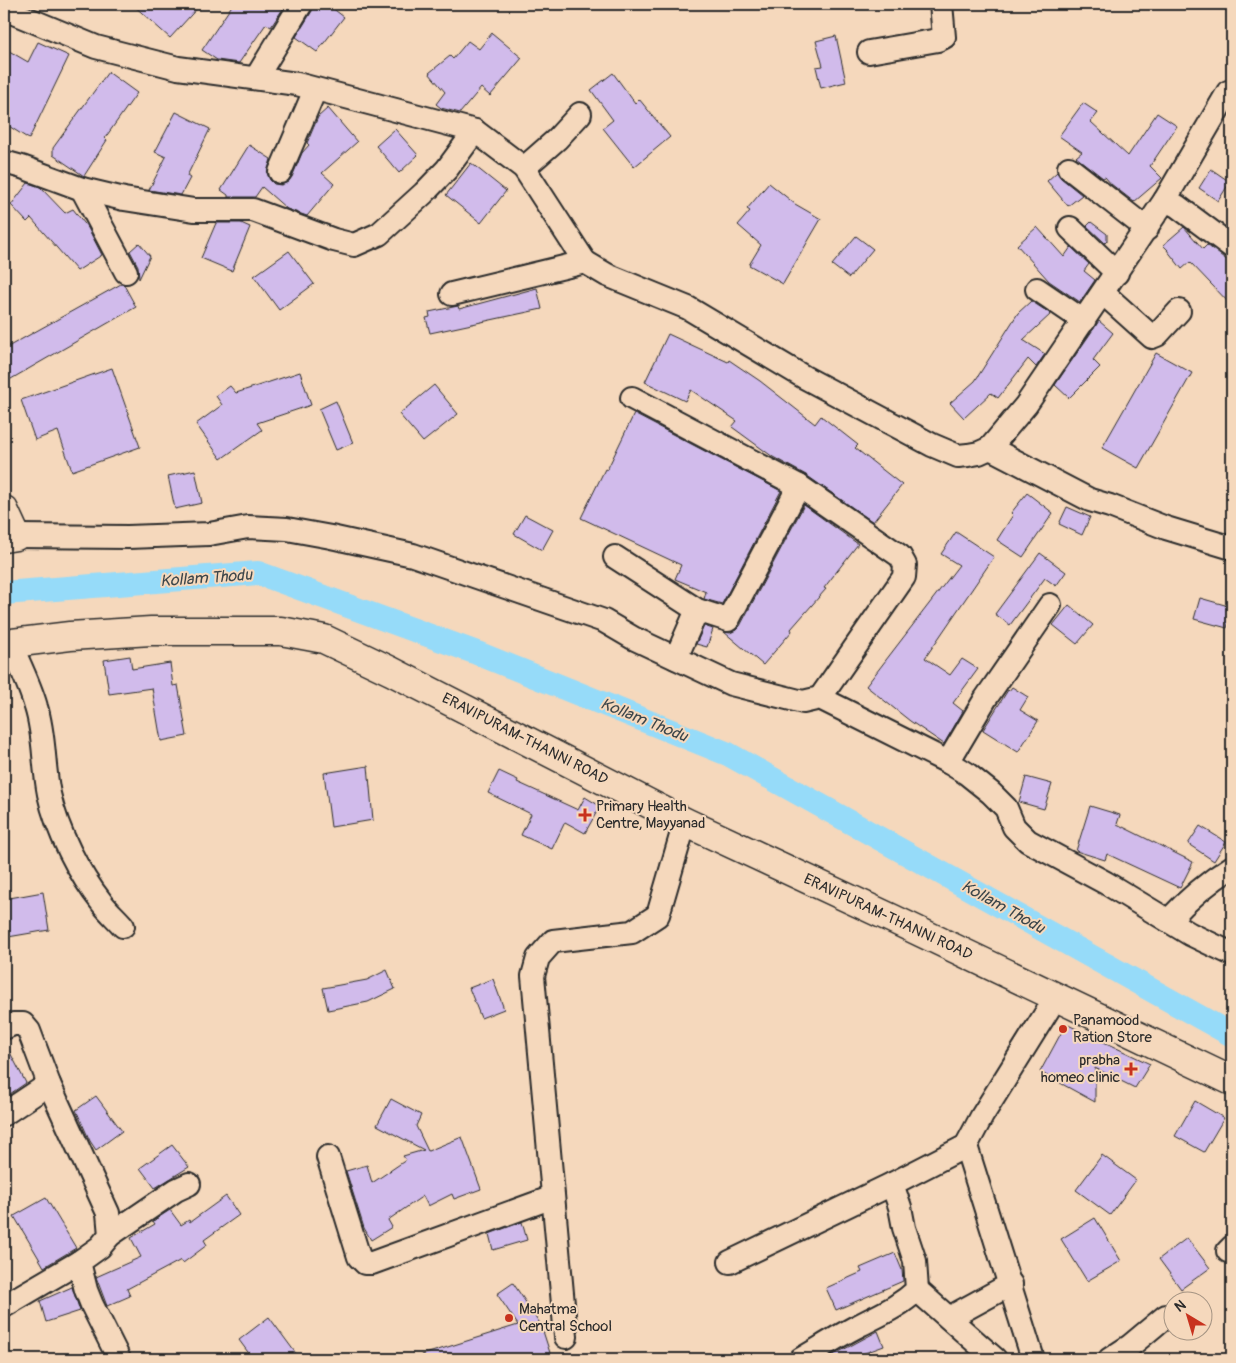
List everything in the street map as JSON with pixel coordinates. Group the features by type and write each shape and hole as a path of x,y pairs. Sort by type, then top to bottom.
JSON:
{"main road":[{"path":"4,510 10,537"},
{"name":"ERAVIPURAM-THANNI ROAD","path":"7,643 70,636 151,631 281,631 324,639 400,675 685,822 1232,1080"}],"street":[{"path":"256,78 301,4"},
{"path":"870,52 938,40 944,37 941,4"},
{"path":"4,9 96,47 178,68 297,84 475,131 524,168 585,262 607,275 688,308 804,377 948,453 958,456 979,454 990,448 1026,405 1147,229 1228,92"},
{"path":"280,172 315,90"},
{"path":"524,168 557,139 580,114"},
{"path":"4,162 82,189 124,199 194,210 253,210 334,240 354,245 380,234 424,193 447,169 475,131"},
{"path":"1069,168 1147,229"},
{"path":"82,189 126,272"},
{"path":"1165,200 1178,206 1230,239"},
{"path":"1070,228 1116,273"},
{"path":"452,294 585,262"},
{"path":"1037,289 1084,321"},
{"path":"1103,293 1152,337 1158,335 1179,311"},
{"path":"632,398 799,486 900,556 905,565 904,577 820,698"},
{"path":"990,448 1090,500 1166,528 1232,548"},
{"path":"615,557 697,610 728,620 799,486"},
{"path":"10,537 128,538 209,534 248,528 287,529 413,555 542,599 604,621 633,638 730,684 803,702 820,698 948,762 966,773 991,793 1006,808 1014,827 1028,841 1169,920 1190,934 1232,954"},
{"path":"948,762 986,698 1050,605"},
{"path":"676,658 697,610"},
{"path":"7,643 37,707 44,744 49,794 59,823 84,877 103,904 123,926"},
{"path":"566,1337 533,976 538,958 553,941 632,932 658,916 685,822"},
{"path":"1169,920 1185,901 1232,867"},
{"path":"730,1262 966,1146 982,1116 1056,996"},
{"path":"4,1028 13,1024 23,1024 29,1031 49,1084 108,1213 110,1236"},
{"path":"4,1114 49,1084"},
{"path":"966,1146 1034,1359"},
{"path":"328,1158 359,1257 365,1263 372,1263 553,1196"},
{"path":"4,1306 79,1262 100,1247 110,1236 176,1190 189,1184"},
{"path":"892,1184 900,1207 904,1228 916,1261 917,1290 995,1359"},
{"path":"79,1262 92,1305 119,1359"},
{"path":"949,1318 1011,1284"},
{"path":"801,1359 892,1309 917,1290"},
{"path":"1110,1359 1130,1346 1164,1318"}],"building":[{"path":"132,4 201,4 170,38"},
{"path":"233,4 286,4 271,27 266,24 239,63 217,60 202,50"},
{"path":"314,4 327,4 344,17 317,52 296,37 312,11"},
{"path":"492,33 522,58 490,96 481,88 460,113 441,108 436,104 445,92 429,73 450,56 453,59 468,41 479,49"},
{"path":"836,36 846,82 821,88 816,67 823,66 816,41"},
{"path":"38,42 69,56 29,139 4,123 4,48 28,62"},
{"path":"108,72 137,93 105,138 107,140 84,176 53,155 53,148"},
{"path":"613,73 635,103 639,99 670,137 634,167 603,128 613,120 591,90"},
{"path":"1083,103 1098,113 1091,122 1128,156 1157,113 1177,126 1150,166 1162,178 1134,202 1105,177 1103,178 1076,157 1082,152 1059,136"},
{"path":"328,108 357,142 322,173 334,184 307,216 287,209 262,187 255,197 228,197 221,190 249,145 271,159 267,173 274,184 281,185 288,182 302,153 309,145 307,143 318,117"},
{"path":"176,112 210,129 187,176 190,178 181,195 149,190 166,157 155,152"},
{"path":"395,129 418,155 399,173 376,146"},
{"path":"471,163 506,191 481,223 446,195"},
{"path":"1211,169 1230,182 1218,201 1199,188"},
{"path":"1057,172 1061,178 1082,195 1068,206 1047,181"},
{"path":"28,183 40,187 65,213 73,209 88,228 102,255 77,271 31,218 27,222 11,205"},
{"path":"769,183 795,204 821,219 783,284 749,265 761,245 738,225 750,211 747,209"},
{"path":"1091,222 1107,234 1107,241 1105,243 1087,226"},
{"path":"216,223 241,223 250,227 232,271 201,258"},
{"path":"1037,227 1064,257 1071,247 1089,264 1084,271 1095,280 1080,302 1049,281 1017,245"},
{"path":"1184,227 1203,249 1207,245 1232,264 1232,306 1190,262 1182,269 1163,245"},
{"path":"856,236 873,249 849,278 832,265"},
{"path":"139,243 150,256 139,279 138,266 130,251"},
{"path":"289,251 314,284 279,310 254,276"},
{"path":"121,284 124,285 136,307 4,383 4,349"},
{"path":"537,288 542,309 430,333 426,318 430,317 429,312 458,306 459,309"},
{"path":"1031,301 1051,314 1023,340 1045,354 1036,367 1028,359 998,398 991,393 964,418 950,403 975,381 1018,313"},
{"path":"1099,321 1113,333 1093,360 1100,367 1069,398 1055,385"},
{"path":"668,334 728,362 729,360 760,381 815,424 821,416 858,445 855,448 902,485 873,522 806,475 773,457 732,427 737,421 691,390 685,401 645,382"},
{"path":"1156,353 1192,373 1138,468 1102,448"},
{"path":"112,368 140,447 72,471 58,431 35,440 21,400"},
{"path":"300,372 311,405 257,423 262,430 221,459 196,424 222,405 216,396 230,386 236,393"},
{"path":"434,385 458,414 423,442 399,414"},
{"path":"336,401 353,443 336,450 319,409"},
{"path":"634,414 781,491 722,604 704,599 706,592 675,579 681,565 581,518"},
{"path":"195,470 202,503 175,509 168,476"},
{"path":"1027,493 1053,513 1023,557 997,540 1013,515 1011,513"},
{"path":"804,505 858,544 824,588 826,589 763,665 724,632 730,633 740,626"},
{"path":"1067,507 1090,517 1082,535 1059,524"},
{"path":"525,515 553,530 542,550 514,534"},
{"path":"956,532 994,557 925,658 950,675 962,659 978,669 953,703 963,711 944,744 910,721 866,686 959,565 941,554"},
{"path":"1040,553 1066,572 1056,586 1045,578 1010,625 995,614"},
{"path":"1200,598 1232,607 1227,628 1194,619"},
{"path":"1069,605 1093,625 1077,644 1053,625"},
{"path":"704,626 713,629 707,647 696,644"},
{"path":"130,656 132,669 170,663 173,686 178,685 187,736 161,741 152,688 109,694 104,660"},
{"path":"1012,687 1028,697 1020,710 1038,721 1018,752 983,730 1008,690"},
{"path":"368,766 373,820 331,827 324,773"},
{"path":"499,771 518,780 517,782 578,810 585,797 600,806 585,833 565,822 552,849 521,835 531,814 488,793"},
{"path":"1026,777 1052,784 1044,809 1019,802"},
{"path":"1090,806 1120,815 1117,824 1193,862 1180,888 1107,854 1105,860 1076,851"},
{"path":"1200,826 1226,842 1214,861 1188,844"},
{"path":"43,892 49,930 8,937 4,899"},
{"path":"387,970 395,989 368,1002 328,1010 323,988 367,980"},
{"path":"493,979 504,1009 481,1018 469,988"},
{"path":"1066,1024 1150,1064 1135,1088 1095,1068 1095,1102 1040,1072"},
{"path":"4,1041 26,1083 4,1098"},
{"path":"96,1096 122,1131 96,1150 76,1110"},
{"path":"391,1099 421,1115 416,1126 428,1151 462,1137 481,1189 454,1199 452,1194 428,1206 423,1196 388,1220 392,1227 371,1240 364,1228 346,1171 367,1165 372,1183 406,1160 403,1156 424,1150 377,1125"},
{"path":"1195,1101 1224,1118 1204,1152 1175,1136"},
{"path":"172,1145 189,1167 155,1188 140,1168"},
{"path":"1102,1155 1136,1180 1110,1215 1076,1190"},
{"path":"226,1196 239,1215 204,1240 207,1245 183,1263 181,1260 127,1289 130,1296 107,1306 96,1277 141,1257 131,1238 155,1224 153,1221 170,1210 181,1225 189,1220 190,1222"},
{"path":"46,1198 76,1248 44,1267 14,1216"},
{"path":"1095,1218 1121,1261 1087,1281 1061,1239"},
{"path":"522,1222 527,1240 493,1250 489,1234"},
{"path":"1187,1238 1210,1268 1181,1289 1159,1259"},
{"path":"895,1253 902,1270 903,1281 836,1310 826,1288 862,1272 860,1268"},
{"path":"513,1283 541,1325 552,1359 422,1359 422,1355 518,1325 497,1294"},
{"path":"72,1287 80,1311 46,1322 40,1301"},
{"path":"269,1317 300,1359 253,1359 239,1340"},
{"path":"878,1331 884,1346 862,1354 864,1359 826,1359"}],"waterway":[{"name":"Kollam Thodu","path":"4,593 258,573 477,653 728,754 1232,1035"}],"place":[{"name":"Primary Health Centre, Mayyanad","path":"585,815"},
{"name":"Panamood Ration Store","path":"1063,1029"},
{"name":"prabha homeo clinic","path":"1131,1069"},
{"name":"Mahatma Central School","path":"509,1318"}]}
